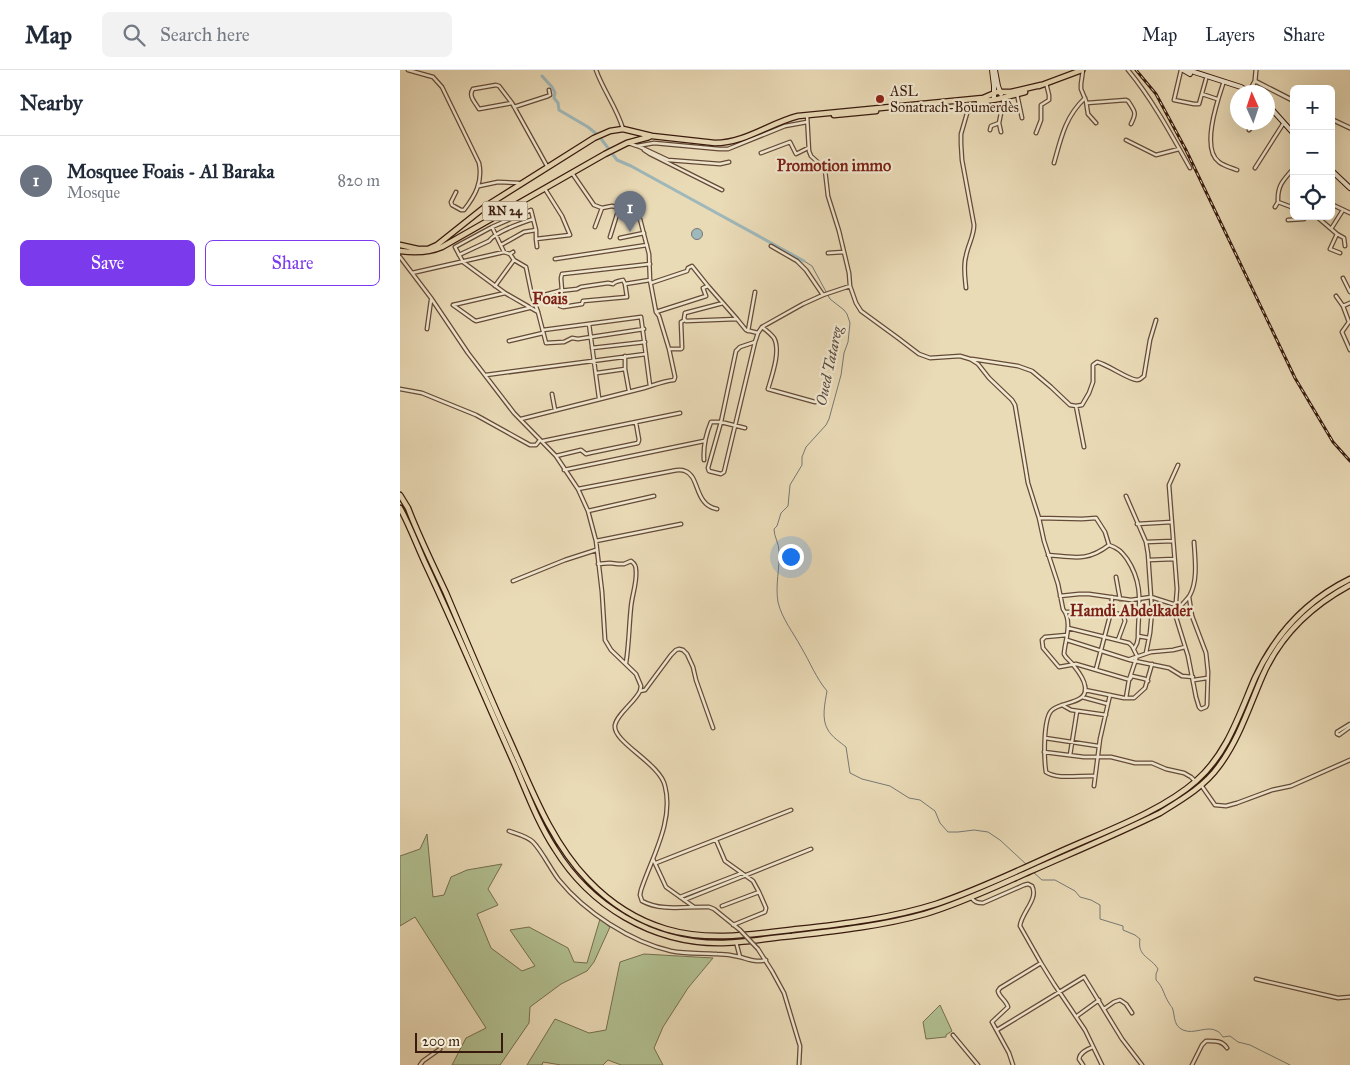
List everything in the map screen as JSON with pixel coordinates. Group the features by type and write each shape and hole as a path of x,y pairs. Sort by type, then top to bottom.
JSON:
{"main road":[{"path":"994,70 1003,98"},
{"path":"994,70 994,100"},
{"name":"RN 24","path":"807,119 994,100 1017,94 1083,70"},
{"path":"1182,70 1230,86"},
{"path":"1188,70 1235,85"},
{"name":"RN 24","path":"400,248 422,249 437,245 475,214 521,183 604,133 623,129 652,136 726,142 736,140 774,124 985,98 994,93 1014,92 1044,84"},
{"path":"1275,115 1290,130"},
{"name":"RN 24","path":"400,248 420,253 442,247 621,145 652,136"},
{"path":"1335,173 1349,185"},
{"path":"400,494 408,508 495,707 558,843 589,882 618,906 666,930 698,935 754,934 825,926 924,908 984,885 1157,807 1195,782 1216,760 1234,730 1262,664 1284,630 1310,605 1333,588 1350,579"},
{"path":"400,508 543,828 556,852 588,890 620,915 638,925 669,937 720,943 826,932 890,922 924,914 971,897 1160,813 1187,796 1219,766 1234,744 1263,674 1286,637 1308,612 1350,585"}],"street":[{"path":"408,70 433,77 442,87 479,164 481,175 479,186 464,210 452,205 451,202 456,192"},
{"path":"596,70 623,129"},
{"path":"1083,70 1081,89 1087,103 1088,114 1096,123"},
{"path":"1128,70 1145,94 1190,168"},
{"path":"1182,70 1174,100 1199,104 1206,79"},
{"path":"1254,85 1256,82 1256,70"},
{"path":"1256,82 1290,99"},
{"path":"1036,133 1041,120 1041,105 1049,100 1044,84"},
{"path":"1223,84 1211,127 1212,154 1219,162 1237,170"},
{"path":"512,103 479,109 471,92 473,89 499,86 512,103 548,166"},
{"path":"514,107 548,96 550,95 549,90"},
{"path":"1017,94 1022,118"},
{"path":"1202,94 1218,99"},
{"path":"1001,132 999,123 1003,98"},
{"path":"1054,163 1066,122 1079,103 1085,98"},
{"path":"1087,103 1128,101 1136,112 1131,124"},
{"path":"966,288 964,266 974,233 974,224 962,160 961,134 970,103"},
{"path":"637,146 654,143 719,149 728,148 807,119 808,148 811,156 824,168 828,196 839,231 849,273 850,286 861,311 919,354 930,358 960,356 1018,366 1032,371 1070,405 1082,405 1093,382 1093,365 1095,363 1102,363 1130,378 1137,380 1142,378 1156,320"},
{"path":"1335,121 1350,128"},
{"path":"990,130 991,126 999,123"},
{"path":"1255,168 1283,124"},
{"path":"1126,140 1156,155 1179,149"},
{"path":"761,153 790,142 796,154 808,148"},
{"path":"627,143 643,148 668,160 717,164 729,162"},
{"path":"643,148 650,154 722,190"},
{"path":"1274,207 1278,202 1277,193 1282,180 1290,172"},
{"path":"521,419 674,380 675,377 669,349 659,316 656,312 647,245 640,219 628,211 619,208 612,206 602,208 594,205 572,173"},
{"path":"479,186 498,182 521,183"},
{"path":"536,239 570,235 562,216 545,189"},
{"path":"1278,202 1290,206"},
{"path":"1335,206 1350,212"},
{"path":"595,227 602,208"},
{"path":"610,237 619,208"},
{"path":"537,247 536,230 531,210 455,246 463,262 505,293 538,312"},
{"path":"1331,229 1344,210"},
{"path":"459,255 489,241 496,235 523,221 533,219"},
{"path":"1321,220 1344,238 1345,246"},
{"path":"492,227 504,252"},
{"path":"501,245 524,232 536,230"},
{"path":"620,238 644,233"},
{"path":"1337,234 1330,249 1340,253"},
{"path":"555,260 647,245"},
{"path":"771,246 798,261 823,295"},
{"path":"412,273 504,252 512,253 514,260 526,267 532,298 538,312 545,342 564,342 572,338 644,329"},
{"path":"828,254 844,252"},
{"path":"400,257 485,376 514,413 556,456 578,489 588,511 596,541 605,640 611,650 634,671 638,677 640,691"},
{"path":"495,286 514,260"},
{"path":"562,290 561,276 564,274 650,264"},
{"path":"625,284 651,282 687,271 692,266 746,330 758,333"},
{"path":"1343,278 1350,292"},
{"path":"532,298 562,290 608,283 613,284 622,280 625,284 627,296 583,301 582,304 563,307 560,306 557,292"},
{"path":"656,312 706,296 703,288 708,286"},
{"path":"755,342 740,347 736,351 721,422 708,468 709,471 721,474 724,472 755,342 762,327 823,295 850,286"},
{"path":"748,332 755,292"},
{"path":"505,293 454,305 476,321 529,308"},
{"path":"1336,296 1343,306 1349,322 1342,332 1350,350"},
{"path":"427,329 431,298"},
{"path":"669,349 682,348 681,322 684,320 685,313 723,303"},
{"path":"1343,306 1350,303"},
{"path":"509,341 543,331 641,317 650,386"},
{"path":"684,320 737,319"},
{"path":"589,324 599,398"},
{"path":"762,327 773,336 777,344 777,354 768,389 815,402"},
{"path":"592,348 645,342"},
{"path":"485,376 646,354"},
{"path":"625,356 629,391"},
{"path":"970,359 978,364 1015,405 1028,483 1065,612 1068,635 1064,654 1074,665 1085,685 1082,697 1052,709 1050,713 1044,752 1046,772 1063,776 1095,776"},
{"path":"597,373 625,369"},
{"path":"400,389 422,393 467,411 530,445 536,445 541,441 680,413"},
{"path":"552,394 555,411"},
{"path":"1076,406 1084,447"},
{"path":"704,460 704,441 711,422 721,422 745,428"},
{"path":"556,456 581,450 586,454 638,443 636,423"},
{"path":"564,470 704,441"},
{"path":"1178,465 1169,484 1177,589 1177,623 1186,646 1196,697 1201,709 1207,706 1208,678 1205,650 1192,616 1189,597"},
{"path":"578,489 683,470 691,475 698,492 707,505 717,509"},
{"path":"588,511 654,496"},
{"path":"1126,496 1146,542 1149,560 1151,626 1146,653"},
{"path":"701,507 707,505"},
{"path":"1038,518 1096,518 1105,532 1109,545"},
{"path":"1137,524 1172,522"},
{"path":"596,541 681,524"},
{"path":"1146,542 1173,542"},
{"path":"1176,611 1189,597 1192,590 1194,542"},
{"path":"1048,555 1073,558 1084,557 1098,554 1109,545"},
{"path":"1109,545 1122,552 1132,567 1137,580 1140,600 1138,636 1134,649"},
{"path":"513,581 596,550"},
{"path":"1149,560 1174,559"},
{"path":"598,564 624,564 631,561 636,567 626,663"},
{"path":"1116,577 1120,599"},
{"path":"1060,596 1079,594 1140,600 1151,597 1176,605"},
{"path":"1096,669 1111,612 1112,597"},
{"path":"1065,612 1111,612 1123,615 1125,618 1118,640"},
{"path":"1068,628 1128,643 1134,649 1137,656 1126,698"},
{"path":"1068,635 1044,637 1042,646 1058,666 1074,665 1130,678 1132,676 1148,681"},
{"path":"1138,636 1149,638"},
{"path":"1066,640 1128,660 1169,668 1182,676 1208,678"},
{"path":"1128,660 1146,653 1173,650 1186,646"},
{"path":"713,728 692,664 684,650 679,649 675,651 645,690 640,691 615,726 622,740 649,762 665,784 666,816 640,894 642,901 667,908 707,906 712,908 740,930 758,949 784,994 800,1046 799,1065"},
{"path":"1085,690 1126,698 1137,696 1146,688 1152,664"},
{"path":"1094,786 1097,757 1110,695"},
{"path":"1082,697 1108,704"},
{"path":"1062,705 1077,711 1106,715"},
{"path":"1070,755 1077,711"},
{"path":"1350,726 1339,735 1337,734 1337,732 1350,726"},
{"path":"1045,738 1099,746"},
{"path":"1044,752 1084,757 1111,757 1135,763 1152,764 1184,773 1195,782"},
{"path":"1200,785 1215,805 1226,806 1263,792 1302,782 1350,760"},
{"path":"656,863 791,810"},
{"path":"509,831 525,837 534,843 549,867 567,889 588,908 629,936 672,951 724,954 757,962 766,960"},
{"path":"716,840 725,861 752,880 766,908 765,912 733,925"},
{"path":"680,897 812,849"},
{"path":"653,859 664,885 695,908"},
{"path":"684,900 743,874"},
{"path":"971,897 974,901 983,903 1024,885 1032,886 1033,896 1020,926 1041,963 1085,1030 1102,1065"},
{"path":"722,906 759,892"},
{"path":"736,942 740,957"},
{"path":"1013,1065 1009,1053 992,1022 1008,1007 998,994 998,991 1041,963"},
{"path":"996,1030 1084,977 1122,1039 1142,1065"},
{"path":"1256,979 1338,998 1350,997"},
{"path":"1076,1016 1099,1000"},
{"path":"1104,1009 1120,1000 1126,1004 1132,1013"},
{"path":"954,1035 978,1065"},
{"path":"1192,1065 1206,1041 1219,1042 1227,1048"},
{"path":"1082,1065 1079,1056 1093,1046"},
{"path":"420,1065 423,1060 440,1049"}],"green space":[{"path":"427,834 433,897 444,895 451,877 467,870 502,864 488,889 498,905 477,914 491,948 522,971 535,966 510,930 529,927 568,948 574,962 587,963 600,919 610,927 594,962 587,971 561,984 530,1007 529,1023 500,1065 452,1065 466,1038 486,1028 415,917 400,926 400,856 420,849"},
{"path":"644,954 713,958 688,988 663,1027 654,1048 663,1065 621,1065 608,1060 603,1065 561,1065 543,1062 542,1065 527,1065 555,1019 589,1033 606,1030 620,962"},
{"path":"940,1005 952,1031 946,1037 926,1039 923,1022"}],"water":[{"path":"697,228 703,234 697,240 691,234"}],"waterway":[{"name":"Oued Tatareg","path":"542,76 552,87 559,110 588,127 599,136 617,160 804,261"},
{"name":"Oued Tatareg","path":"804,261 812,266 830,299 844,310 850,323 841,375 829,419 806,447 802,457 802,465 790,485 788,506 781,513 777,526 774,529 779,551 777,589 780,608 816,675 827,691 824,711 826,726 832,735 846,747 850,773 862,779 890,786 909,798 920,800 935,811 940,823 948,832 974,830 988,832 1000,840 1027,865"},
{"name":"Oued Tatareg","path":"1033,872 1042,880 1055,880 1075,891 1080,897 1100,905 1100,919 1123,926 1123,930 1140,939 1141,950 1158,969 1156,980 1161,986 1172,1008 1175,1021 1180,1028 1187,1031 1213,1029 1223,1037 1230,1036 1238,1042 1250,1045 1290,1065"}],"railway":[{"path":"1136,70 1156,94 1186,150 1295,378 1333,442 1350,461"}],"place":[{"name":"ASL Sonatrach-Boumerdès","path":"880,99"},
{"name":"Mosquee Foais - Al Baraka","path":"630,232"}],"district":[{"name":"Promotion immo","path":"834,165"},
{"name":"Foais","path":"550,298"},
{"name":"Hamdi Abdelkader","path":"1131,610"}]}
